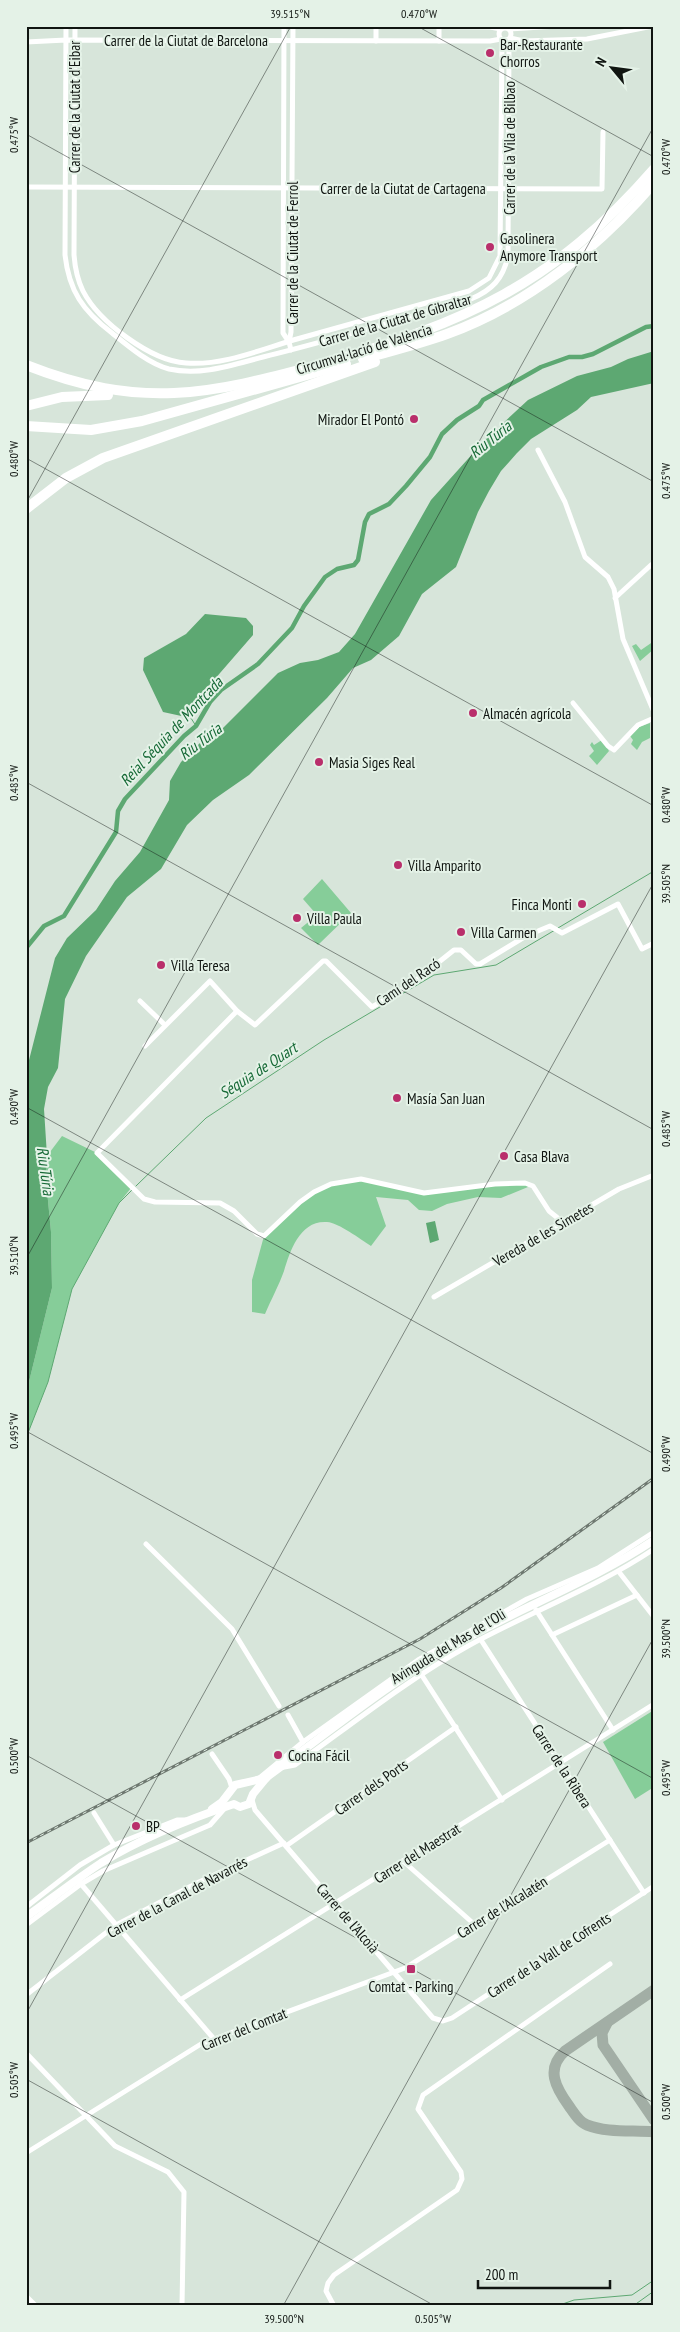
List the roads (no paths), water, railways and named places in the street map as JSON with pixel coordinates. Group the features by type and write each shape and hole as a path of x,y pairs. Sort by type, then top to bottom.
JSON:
{"highway":[{"name":"Circumval·lació de València","path":"26,365 50,375 97,388 141,394 172,395 206,392 260,381 394,343 458,319 519,288 551,266 614,212 654,169"},
{"name":"Circumval·lació de València","path":"26,426 91,430 142,421 445,335 490,315 555,275 612,229 654,184"},
{"path":"26,510 66,478 103,458 434,341 445,335"},
{"path":"26,406 62,397 141,394"}],"main road":[{"path":"204,1814 233,1788 267,1777 418,1668 456,1644 602,1572 654,1540"},
{"path":"26,1917 102,1862 127,1848 204,1814 251,1800 267,1777"},
{"path":"246,1784 251,1800"},
{"path":"233,1788 234,1804"}],"street":[{"path":"26,27 35,26"},
{"name":"Carrer de la Ciutat d'Eibar","path":"65,187 66,26"},
{"name":"Carrer de la Ciutat d'Eibar","path":"74,26 74,187"},
{"name":"Carrer de la Ciutat de Ferrol","path":"284,26 282,333 289,342"},
{"name":"Carrer de la Ciutat de Ferrol","path":"289,342 291,332 293,26"},
{"path":"358,26 505,28 558,26"},
{"path":"376,26 376,41"},
{"path":"439,26 439,41"},
{"name":"Carrer de la Ciutat de Barcelona","path":"26,42 66,40 490,41 505,39 524,41 587,39 653,26"},
{"path":"505,28 512,32 505,39 499,33 505,28"},
{"name":"Carrer de la Vila de Bilbao","path":"500,256 500,188 505,39"},
{"name":"Carrer de la Vila de Bilbao","path":"505,39 508,256"},
{"name":"Carrer de la Ciutat de Cartagena","path":"26,187 602,189 603,132"},
{"name":"Carrer de la Ciutat de Gibraltar","path":"65,187 65,255 67,276 77,298 96,321 130,347 167,368 201,371 291,350 479,295 497,283 505,271 508,256"},
{"name":"Carrer de la Ciutat de Gibraltar","path":"74,187 76,273 84,292 100,316 134,342 160,357 185,363 218,361 469,291 489,278 497,266 500,256"},
{"path":"289,342 291,350"},
{"path":"538,450 565,502 584,557 608,577 615,598 623,640 654,712"},
{"path":"615,598 651,565 654,568"},
{"path":"573,703 608,746 614,750 638,725 654,718"},
{"name":"Camí del Racó","path":"237,1011 255,1025 323,961 326,961 372,1007 410,985 454,950 461,950 480,964 526,936 550,926 562,933 618,904 642,949 654,943"},
{"path":"145,1046 210,981 237,1011 97,1153 138,1195 155,1202 220,1203 234,1211 257,1234 264,1236 300,1202 331,1184 345,1180 375,1181 424,1193 514,1182 533,1186 549,1211 564,1222"},
{"path":"140,1001 165,1025"},
{"name":"Vereda de les Simetes","path":"434,1297 619,1189 654,1175"},
{"name":"Avinguda del Mas de l'Oli","path":"256,1781 303,1742 418,1660 527,1599 598,1568 654,1532"},
{"path":"146,1544 232,1629 279,1706"},
{"name":"Avinguda del Mas de l'Oli","path":"279,1768 295,1765 421,1674 536,1610 619,1572 654,1549"},
{"path":"619,1572 654,1617"},
{"path":"552,1635 637,1595"},
{"path":"536,1610 613,1730"},
{"name":"Carrer de la Ribera","path":"481,1640 644,1893"},
{"path":"421,1674 502,1800"},
{"name":"Carrer del Maestrat","path":"180,2000 654,1704"},
{"path":"288,1715 303,1742"},
{"name":"Carrer dels Ports","path":"285,1845 456,1727"},
{"path":"212,1754 233,1788"},
{"name":"Carrer de l'Alcoià","path":"251,1800 255,1810 433,2018 443,2021"},
{"path":"26,1925 81,1884 103,1872 210,1825 226,1807"},
{"path":"94,1813 114,1846"},
{"path":"26,1907 80,1866 114,1846 177,1820 191,1820"},
{"name":"Carrer de l'Alcalatén","path":"394,1972 610,1840"},
{"name":"Carrer de la Canal de Navarrés","path":"26,1995 116,1925 199,1882 285,1845"},
{"path":"403,1861 474,1924"},
{"path":"81,1884 214,2039"},
{"name":"Carrer de la Vall de Cofrents","path":"443,2021 452,2018 654,1886"},
{"path":"334,2306 326,2291 328,2282 334,2275 457,2190 461,2185 461,2172 418,2109 423,2095 610,1964"},
{"name":"Carrer del Comtat","path":"26,2154 88,2117 201,2044 394,1972"},
{"path":"26,2053 115,2146 168,2172 184,2192 182,2306"},
{"path":"26,2296 36,2306"}],"water":[{"name":"Riu Túria","path":"654,351 654,383 591,397 577,410 531,439 517,453 501,471 489,491 478,512 456,567 422,594 399,636 371,660 353,668 327,698 249,775 213,800 187,825 161,869 127,897 86,956 65,999 58,1068 48,1087 44,1109 47,1156 46,1180 51,1232 52,1288 26,1394 26,1072 55,958 67,938 96,910 115,881 140,852 169,800 170,781 181,762 202,741 222,729 278,673 300,663 318,660 339,652 355,634 431,500 485,440 528,400 577,376 611,367 628,359"},
{"path":"205,614 246,618 253,626 253,635 207,688 191,713 186,717 163,712 143,670 144,658 186,634"},
{"path":"435,1221 439,1240 430,1243 426,1223"}],"waterway":[{"name":"Reial Séquia de Montcada","path":"26,948 44,926 64,916 116,832 118,811 125,799 184,736 196,726 210,702 221,690 258,664 292,628 304,606 325,577 337,569 354,565 358,560 365,522 369,514 389,504 406,486 430,457 442,434 457,420 479,406 483,400 541,367 569,357 582,357 593,354 646,327 654,326"},
{"name":"Riu Túria","path":"189,715 196,726"},
{"name":"Séquia de Quart","path":"558,928 654,871"},
{"name":"Séquia de Quart","path":"136,1186 206,1118 324,1040 434,975 496,965 555,930"},
{"name":"Séquia de Quart","path":"26,1438 48,1382 72,1289 119,1203 133,1189"},
{"path":"557,2306 574,2300 632,2295 654,2280"},
{"path":"633,2306 654,2291"}],"railway":[{"path":"26,1843 420,1639 501,1588 654,1478"}],"place":[{"name":"Bar-Restaurante Chorros","path":"490,53"},
{"name":"Gasolinera Anymore Transport","path":"490,247"},
{"name":"Mirador El Pontó","path":"414,419"},
{"name":"Almacén agrícola","path":"473,713"},
{"name":"Masia Siges Real","path":"319,762"},
{"name":"Villa Amparito","path":"398,865"},
{"name":"Finca Monti","path":"582,904"},
{"name":"Villa Paula","path":"297,918"},
{"name":"Villa Carmen","path":"461,932"},
{"name":"Villa Teresa","path":"161,965"},
{"name":"Masía San Juan","path":"397,1098"},
{"name":"Casa Blava","path":"504,1156"},
{"name":"Cocina Fácil","path":"278,1755"},
{"name":"BP","path":"136,1826"},
{"name":"Comtat - Parking","path":"411,1969"}]}
